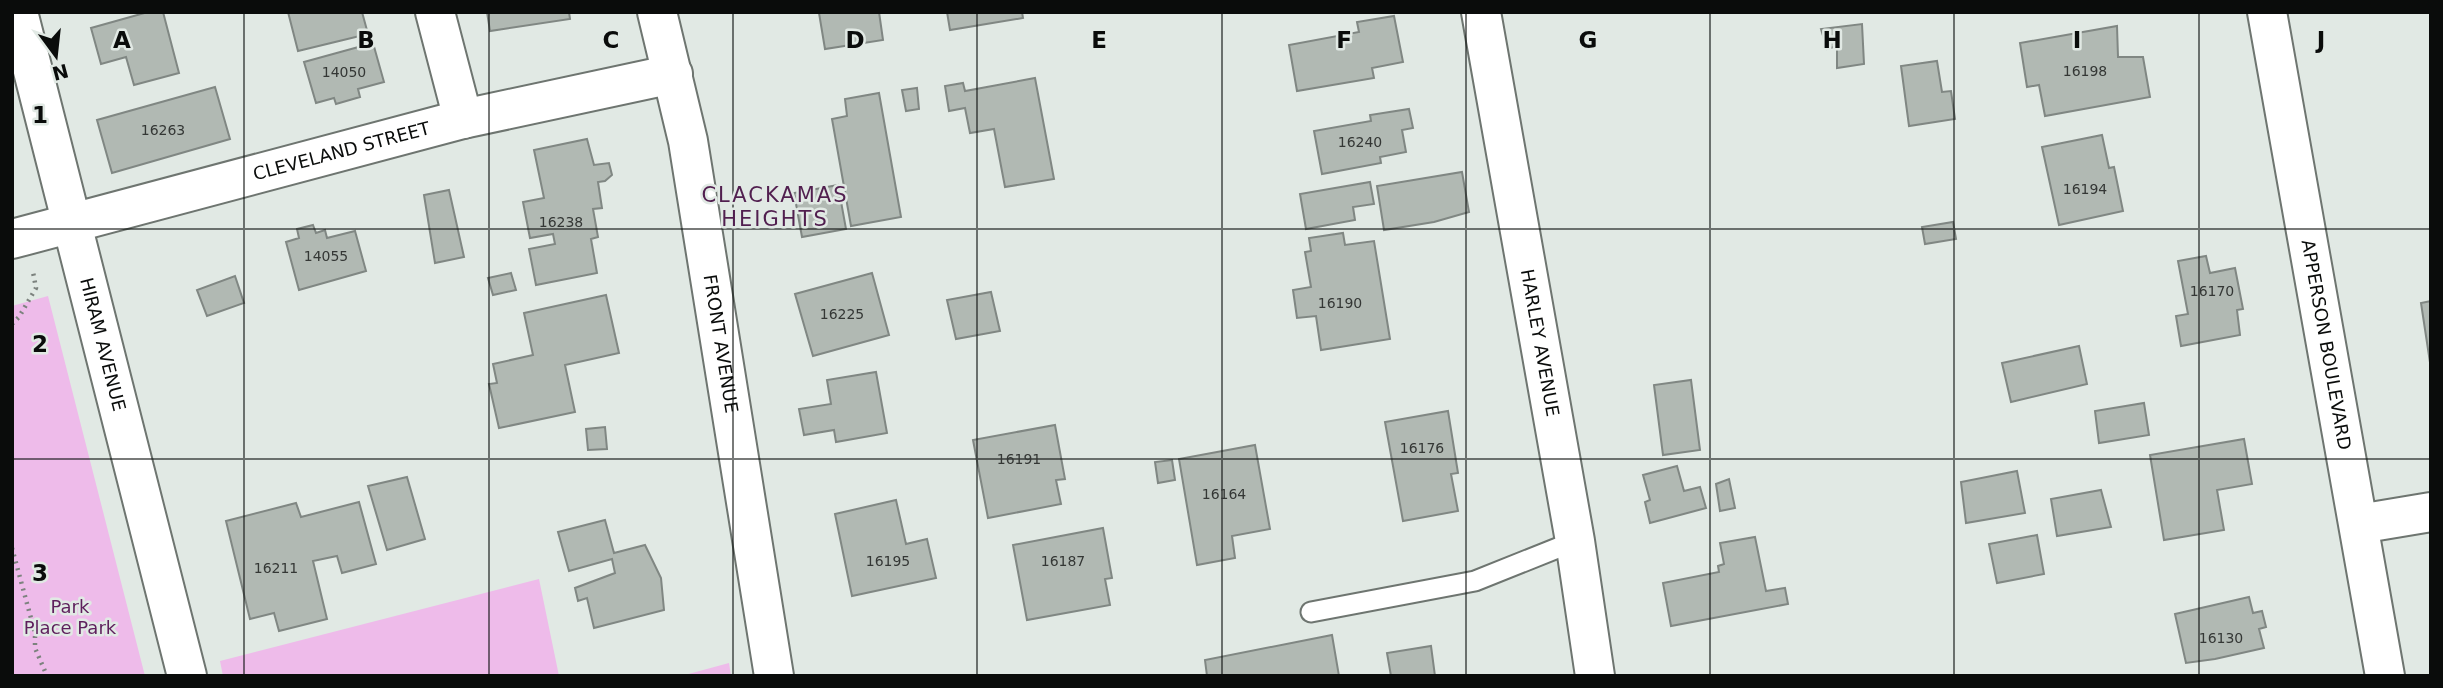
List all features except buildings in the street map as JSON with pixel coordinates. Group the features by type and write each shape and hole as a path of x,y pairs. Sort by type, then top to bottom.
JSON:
{"street":[{"name":"HIRAM AVENUE","path":"18,12 187,676"},
{"path":"435,12 463,120"},
{"name":"FRONT AVENUE","path":"657,12 694,179 774,676"},
{"name":"HARLEY AVENUE","path":"1481,12 1574,541 1595,676"},
{"name":"APPERSON BOULEVARD","path":"2267,12 2385,676"},
{"name":"CLEVELAND STREET","path":"12,239 463,120 673,75"},
{"path":"2359,524 2431,512"}],"lane":[{"path":"1311,612 1475,581 1574,541"}],"path":[{"path":"12,548 35,633 35,648 47,676"}],"green space":[{"name":"Park Place Park","path":"48,296 145,676 12,676 12,306"},
{"path":"539,579 559,676 223,676 220,661"},
{"path":"729,663 731,676 681,676"}],"district":[{"name":"CLACKAMAS HEIGHTS","path":"775,207"}]}
